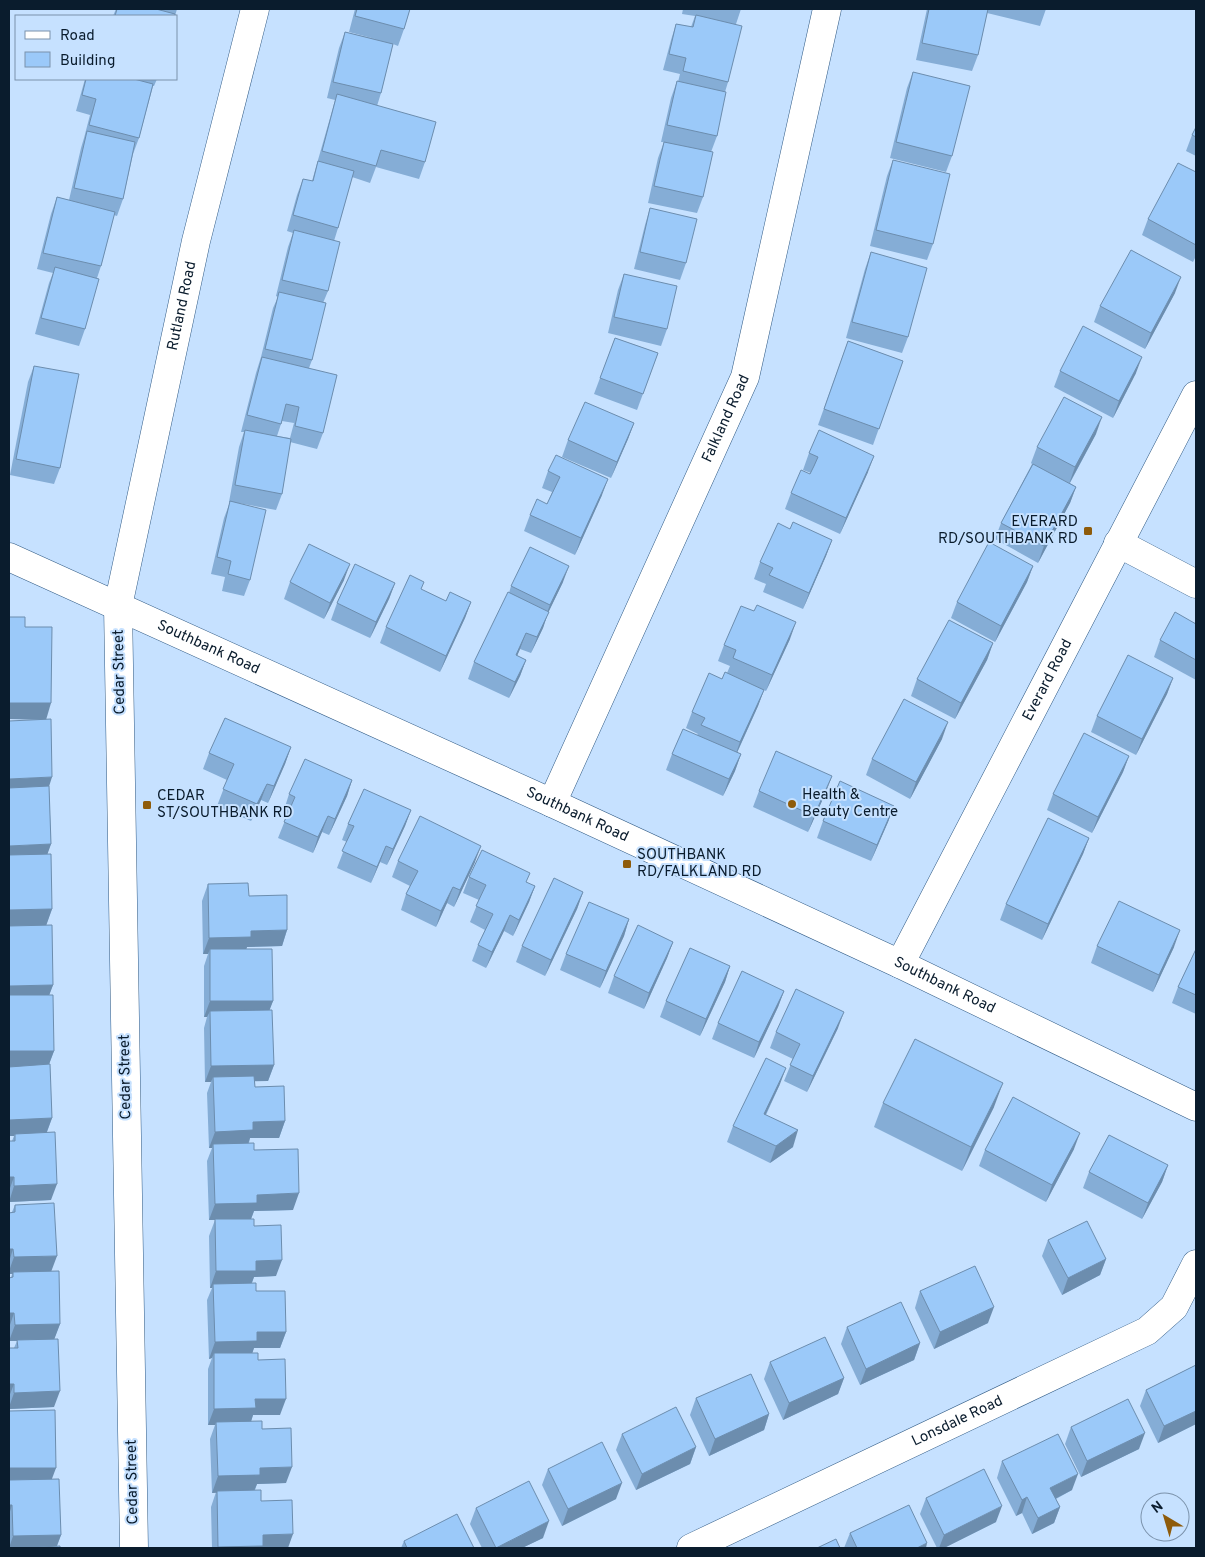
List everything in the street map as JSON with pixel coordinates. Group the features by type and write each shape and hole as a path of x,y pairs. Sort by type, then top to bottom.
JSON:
{"street":[{"name":"Rutland Road","path":"118,606 196,241 254,9"},
{"name":"Falkland Road","path":"552,803 745,376 828,9"},
{"name":"Everard Road","path":"900,964 1196,395"},
{"path":"1118,543 1196,584"},
{"name":"Southbank Road","path":"9,557 552,803 900,964 1196,1107"},
{"name":"Cedar Street","path":"118,606 134,1548"},
{"name":"Lonsdale Road","path":"691,1548 1147,1331 1174,1307 1196,1264"}],"building":[{"path":"117,9 156,9 175,14 175,15 115,15"},
{"path":"357,9 410,9 404,29 355,16"},
{"path":"929,9 988,9 978,55 922,43"},
{"path":"696,15 742,26 728,82 683,71 686,58 669,54 676,24 693,27"},
{"path":"345,32 393,44 381,93 333,82"},
{"path":"913,72 970,86 952,156 896,142"},
{"path":"86,80 138,80 153,84 139,138 89,125 96,99 82,95"},
{"path":"677,81 726,92 717,136 667,125"},
{"path":"337,94 436,122 425,162 381,150 376,166 322,151"},
{"path":"1196,127 1196,137 1192,135"},
{"path":"87,131 135,142 123,199 74,188"},
{"path":"664,142 713,152 703,197 654,186"},
{"path":"893,160 950,174 933,244 876,230"},
{"path":"318,161 354,171 338,228 293,215 303,179 313,181"},
{"path":"1178,163 1196,172 1196,245 1148,219"},
{"path":"57,197 115,212 101,266 43,253"},
{"path":"650,208 697,219 686,263 640,252"},
{"path":"294,230 340,242 328,291 282,280"},
{"path":"1131,250 1181,277 1151,333 1100,306"},
{"path":"871,252 927,268 908,337 852,322"},
{"path":"55,267 99,279 85,329 41,318"},
{"path":"624,274 677,286 667,329 614,317"},
{"path":"279,292 326,303 312,360 265,349"},
{"path":"1083,326 1142,357 1119,401 1060,371"},
{"path":"615,338 658,353 643,394 600,378"},
{"path":"848,341 903,361 879,429 824,409"},
{"path":"262,357 337,375 323,433 295,426 299,407 286,404 281,424 247,415"},
{"path":"34,366 79,374 60,468 16,459"},
{"path":"1064,397 1102,417 1075,467 1037,447"},
{"path":"585,402 634,423 617,462 568,440"},
{"path":"245,430 291,439 282,494 235,485"},
{"path":"819,430 874,456 846,518 791,493 801,470 810,474 818,457 809,453"},
{"path":"556,455 608,479 581,538 530,515 537,499 547,504 560,477 548,471"},
{"path":"1033,464 1076,487 1044,546 1001,523"},
{"path":"230,501 266,510 250,580 228,574 231,561 217,557"},
{"path":"793,522 832,540 809,593 769,575 773,568 760,562 778,523 790,529"},
{"path":"989,542 1033,566 1001,626 957,602"},
{"path":"309,544 350,564 330,603 290,582"},
{"path":"530,547 569,566 550,605 511,586"},
{"path":"355,564 395,583 376,622 337,603"},
{"path":"410,575 424,582 421,589 446,601 450,592 471,602 446,656 386,627"},
{"path":"508,592 549,612 537,637 526,633 516,655 526,660 515,682 474,662"},
{"path":"757,605 796,622 772,675 733,658 736,650 724,645 741,606 754,611"},
{"path":"1175,612 1196,624 1196,660 1160,640"},
{"path":"9,617 25,617 25,627 52,627 51,703 9,703"},
{"path":"949,620 993,643 961,703 917,679"},
{"path":"1128,655 1173,678 1142,739 1097,716"},
{"path":"725,672 764,690 740,742 701,725 705,718 692,712 709,673 722,679"},
{"path":"904,699 948,722 916,782 872,759"},
{"path":"225,718 291,747 274,786 267,784 257,804 223,789 234,764 209,753"},
{"path":"51,719 52,777 9,779 9,721"},
{"path":"683,729 741,754 729,779 672,754"},
{"path":"1084,733 1129,756 1098,817 1053,794"},
{"path":"776,751 832,776 814,816 759,791"},
{"path":"305,759 352,780 335,819 328,816 318,837 284,822 295,797 289,794"},
{"path":"840,781 894,806 877,845 823,821"},
{"path":"49,786 51,844 9,846 9,788"},
{"path":"364,789 411,810 393,849 386,846 377,867 342,851 354,826 348,824"},
{"path":"420,816 481,846 460,890 453,887 441,911 406,894 418,871 398,861"},
{"path":"1048,818 1089,838 1048,924 1006,904"},
{"path":"482,850 530,873 526,882 535,886 519,920 510,915 492,952 478,945 493,914 476,906 486,885 469,877"},
{"path":"51,854 52,909 9,910 9,855"},
{"path":"554,878 583,892 551,960 522,946"},
{"path":"248,883 249,896 287,895 287,930 251,931 251,937 209,938 208,884"},
{"path":"1119,901 1180,930 1159,975 1097,946"},
{"path":"589,902 629,919 606,971 566,954"},
{"path":"52,925 53,985 9,986 9,926"},
{"path":"638,925 673,942 649,993 614,976"},
{"path":"690,948 730,966 706,1019 666,1001"},
{"path":"210,949 272,949 273,1001 210,1001"},
{"path":"1196,949 1196,995 1178,987"},
{"path":"742,971 784,991 759,1042 718,1023"},
{"path":"796,989 844,1012 813,1076 790,1065 800,1044 776,1032"},
{"path":"9,995 53,995 54,1051 9,1051"},
{"path":"272,1010 274,1065 211,1066 210,1011"},
{"path":"915,1039 1003,1083 971,1147 883,1103"},
{"path":"766,1058 786,1068 764,1114 798,1130 776,1146 733,1126"},
{"path":"50,1064 52,1118 9,1120 9,1067"},
{"path":"254,1076 255,1087 284,1086 285,1121 253,1122 253,1130 215,1132 213,1077"},
{"path":"1013,1097 1080,1133 1052,1185 985,1150"},
{"path":"55,1132 57,1184 14,1186 14,1177 9,1177 9,1141 15,1141 15,1134"},
{"path":"1109,1135 1168,1165 1148,1203 1089,1172"},
{"path":"254,1143 254,1150 298,1149 299,1193 257,1195 257,1203 215,1204 213,1144"},
{"path":"54,1203 57,1256 14,1257 13,1249 9,1249 9,1213 15,1212 15,1205"},
{"path":"215,1219 254,1219 254,1226 281,1225 282,1260 256,1261 256,1271 216,1271"},
{"path":"1087,1221 1106,1259 1068,1278 1048,1240"},
{"path":"975,1266 994,1307 940,1332 920,1291"},
{"path":"59,1271 60,1324 15,1325 14,1313 9,1313 9,1278 13,1277 13,1272"},
{"path":"256,1283 256,1291 285,1291 286,1332 257,1332 257,1341 215,1342 213,1284"},
{"path":"901,1302 920,1343 866,1369 847,1327"},
{"path":"825,1337 844,1378 789,1403 770,1362"},
{"path":"58,1339 60,1391 14,1393 14,1384 9,1384 9,1348 18,1348 17,1340"},
{"path":"214,1353 258,1353 258,1360 285,1359 286,1399 255,1399 256,1408 214,1409"},
{"path":"1196,1365 1196,1411 1164,1426 1146,1390"},
{"path":"751,1374 769,1414 715,1439 696,1398"},
{"path":"1128,1399 1145,1433 1087,1461 1071,1427"},
{"path":"676,1407 696,1447 642,1474 622,1434"},
{"path":"55,1410 56,1468 9,1468 9,1411"},
{"path":"262,1421 262,1429 291,1428 292,1467 260,1468 260,1475 218,1476 216,1422"},
{"path":"1058,1434 1078,1474 1050,1488 1060,1507 1038,1518 1027,1497 1022,1500 1002,1461"},
{"path":"602,1442 622,1483 568,1509 548,1469"},
{"path":"984,1469 1002,1506 944,1535 926,1498"},
{"path":"59,1479 61,1535 13,1536 12,1505 9,1505 9,1480"},
{"path":"529,1481 549,1521 496,1548 476,1508"},
{"path":"261,1490 261,1501 292,1500 293,1534 263,1535 263,1546 218,1547 217,1491"},
{"path":"909,1505 927,1543 917,1548 857,1548 850,1533"},
{"path":"457,1514 474,1548 407,1548 404,1541"},
{"path":"836,1539 840,1548 817,1548"},
{"path":"60,1546 60,1548 16,1548"}],"place":[{"name":"EVERARD RD/SOUTHBANK RD","path":"1088,531"},
{"name":"Health & Beauty Centre","path":"792,804"},
{"name":"CEDAR ST/SOUTHBANK RD","path":"147,805"},
{"name":"SOUTHBANK RD/FALKLAND RD","path":"627,864"}]}
